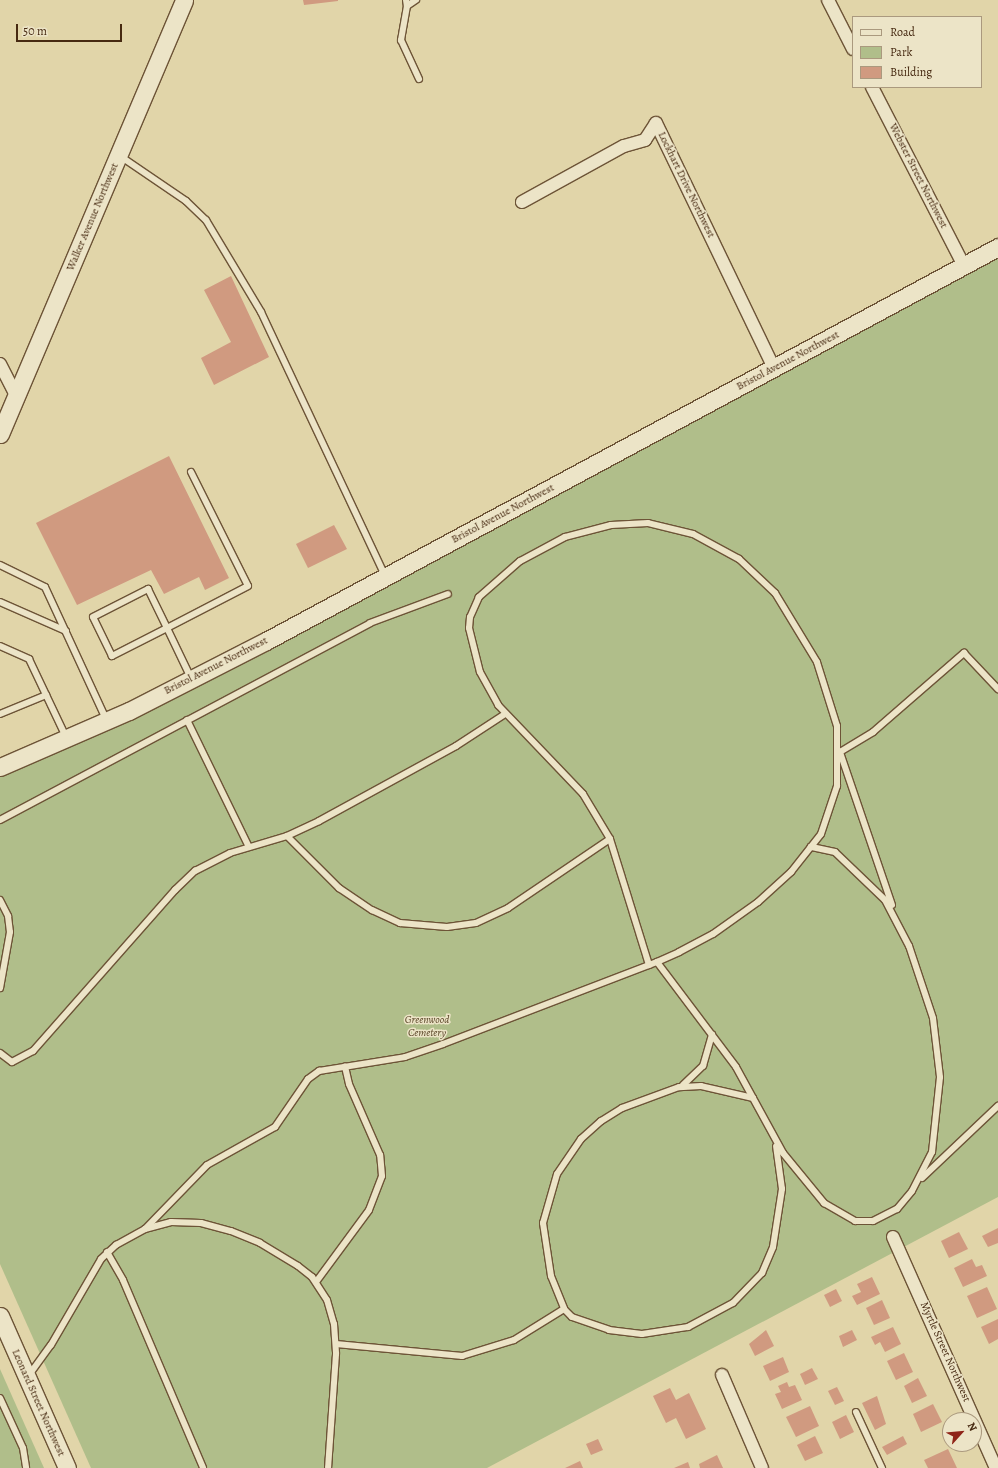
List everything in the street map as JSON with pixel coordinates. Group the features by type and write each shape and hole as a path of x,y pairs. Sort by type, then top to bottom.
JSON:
{"street":[{"name":"Walker Avenue Northwest","path":"0,434 120,156 184,0"},
{"path":"828,0 852,47"},
{"name":"Webster Street Northwest","path":"873,88 964,266"},
{"name":"Lockhart Drive Northwest","path":"522,202 624,146 645,140 656,123 774,368"},
{"name":"Bristol Avenue Northwest","path":"0,767 107,720 386,577 998,247"},
{"path":"0,364 16,396"},
{"name":"Myrtle Street Northwest","path":"893,1237 996,1468"},
{"name":"Leonard Street Northwest","path":"0,1316 67,1468"},
{"path":"722,1375 762,1468"}],"lane":[{"path":"416,0 407,3 401,40 419,79"},
{"path":"120,156 186,201 206,220 261,312 386,577"},
{"path":"191,472 248,586 167,628 112,656 93,617 148,589 167,628 191,678"},
{"path":"649,965 610,839 583,794 505,714 485,682 471,642 470,617 479,597 520,561 565,536 611,525 648,524 704,538 760,575 786,609 822,673 837,726 840,752 896,917 930,1005 940,1064 940,1104 932,1152 917,1183 902,1204 888,1215 873,1221 848,1218 832,1210 793,1168 753,1098 712,1034 656,962"},
{"path":"0,565 46,586 107,720"},
{"path":"0,820 370,623 448,594"},
{"path":"0,602 66,631"},
{"path":"0,646 30,658 66,738"},
{"path":"840,752 873,732 964,653 998,689"},
{"path":"0,714 46,695"},
{"path":"0,1053 12,1062 26,1058 94,985 187,878 249,847 287,836 404,776 505,714"},
{"path":"187,720 249,847"},
{"path":"27,1378 51,1345 107,1252 145,1229 207,1165 275,1127 313,1075 326,1068 405,1057 649,965 713,934 748,909 791,872 811,847 825,824 834,799 840,752"},
{"path":"287,836 339,888 372,910 400,923 447,926 463,926 494,916 610,839"},
{"path":"811,847 830,849 853,866 879,892 896,917"},
{"path":"0,900 8,916 10,932 0,988"},
{"path":"679,1087 703,1066 712,1034"},
{"path":"316,1282 369,1210 382,1176 380,1155 349,1084 345,1066"},
{"path":"753,1098 701,1086 679,1087 639,1100 601,1121 581,1139 557,1174 545,1210 543,1235 550,1276 564,1309 572,1317 609,1330 642,1334 688,1327 733,1303 762,1273 779,1226 780,1165 769,1128"},
{"path":"917,1183 998,1106"},
{"path":"145,1229 180,1221 231,1231 267,1247 316,1282 332,1315 336,1344 328,1468"},
{"path":"107,1252 124,1280 203,1468"},
{"path":"336,1344 462,1356 514,1340 564,1309"},
{"path":"0,1398 23,1448 26,1468"},
{"path":"856,1412 882,1468"}],"green space":[{"name":"Greenwood Cemetery","path":"998,257 998,1197 487,1468 91,1468 0,1264 0,777"},
{"path":"0,1369 44,1468 0,1468"}],"building":[{"path":"303,0 338,0 338,1 304,5"},
{"path":"231,276 269,357 214,385 201,358 231,342 204,290"},
{"path":"169,456 229,578 205,590 199,577 164,594 151,570 77,605 36,523"},
{"path":"334,525 347,549 308,568 296,544"},
{"path":"998,1228 998,1243 988,1247 982,1236"},
{"path":"959,1232 968,1249 949,1258 941,1241"},
{"path":"972,1259 976,1267 982,1265 987,1276 963,1287 954,1268"},
{"path":"872,1277 880,1294 857,1305 852,1296 861,1292 857,1284"},
{"path":"987,1287 997,1309 977,1318 967,1296"},
{"path":"836,1289 842,1301 830,1307 824,1295"},
{"path":"882,1300 890,1318 874,1325 866,1308"},
{"path":"998,1319 998,1339 989,1344 981,1327"},
{"path":"893,1327 901,1344 885,1352 880,1342 875,1345 871,1337"},
{"path":"766,1330 774,1346 755,1356 749,1344"},
{"path":"852,1330 857,1340 843,1347 839,1336"},
{"path":"904,1353 913,1372 896,1380 887,1361"},
{"path":"783,1357 789,1372 770,1381 763,1366"},
{"path":"812,1368 818,1379 805,1385 800,1374"},
{"path":"918,1378 927,1396 912,1403 904,1386"},
{"path":"787,1382 789,1387 795,1385 802,1400 782,1409 775,1394 781,1392 778,1386"},
{"path":"837,1387 844,1401 835,1405 828,1391"},
{"path":"670,1388 676,1400 689,1393 706,1429 686,1439 676,1418 666,1423 653,1396"},
{"path":"877,1396 886,1424 875,1430 862,1403"},
{"path":"933,1404 942,1422 921,1432 913,1414"},
{"path":"810,1406 819,1426 796,1437 786,1417"},
{"path":"846,1415 854,1432 840,1439 832,1422"},
{"path":"815,1436 823,1453 805,1461 797,1445"},
{"path":"903,1436 907,1444 887,1455 882,1447"},
{"path":"598,1439 603,1450 591,1455 586,1444"},
{"path":"942,1452 949,1452 957,1468 928,1468 924,1460"},
{"path":"717,1455 723,1468 700,1468 699,1464"},
{"path":"580,1461 583,1468 565,1468"},
{"path":"688,1462 690,1468 674,1468"}]}
